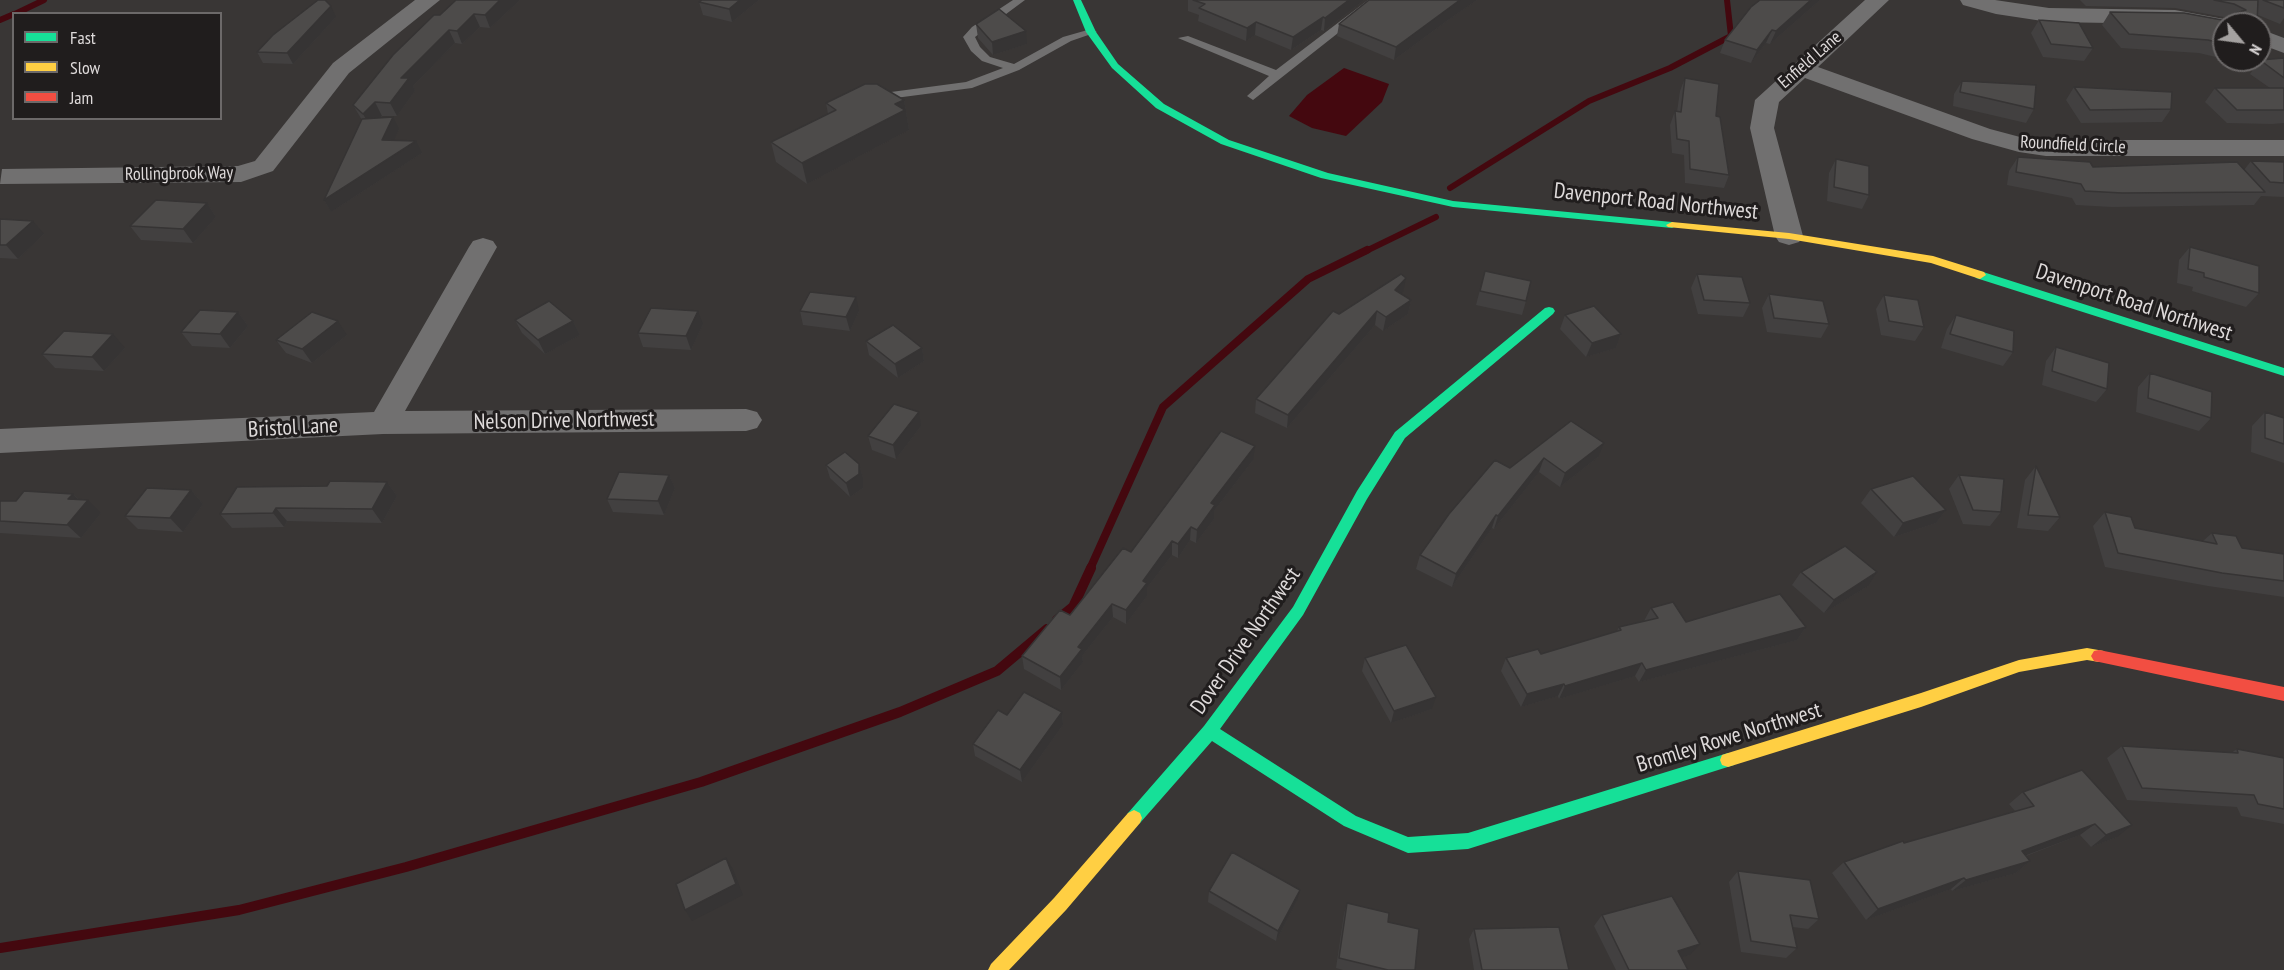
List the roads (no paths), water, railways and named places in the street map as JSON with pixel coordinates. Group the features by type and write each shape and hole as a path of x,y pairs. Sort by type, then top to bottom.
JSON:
{"street":[{"name":"Rollingbrook Way","path":"2,177 241,174 264,166 341,68 389,28 429,0"},
{"name":"Davenport Road Northwest","path":"1077,0 1091,32 1127,80 1178,119 1225,142 1325,176 1453,204 1789,236 1933,260 2284,372"},
{"name":"Enfield Lane","path":"1789,236 1762,128 1767,100 1878,0"},
{"path":"1971,0 1996,7 2049,15 2175,17 2212,24"},
{"name":"Roundfield Circle","path":"1802,69 1981,134 2019,144 2069,148 2284,148"},
{"path":"383,423 483,247"},
{"name":"Dover Drive Northwest","path":"996,970 1060,904 1210,732 1298,611 1362,495 1400,435 1549,311"},
{"name":"Nelson Drive Northwest","path":"383,423 746,420"},
{"name":"Bristol Lane","path":"0,441 383,423"},
{"name":"Bromley Rowe Northwest","path":"1210,732 1350,820 1408,845 1468,841 1921,700 2019,666 2087,654 2284,694"}],"lane":[{"path":"1015,68 986,58 975,49 969,37 976,29 1020,0"},
{"path":"1253,96 1375,0"},
{"path":"867,98 896,97 968,86 1015,68 1067,39 1091,32"},
{"path":"1185,38 1277,75"}],"waterway":[{"path":"19,12 44,0"},
{"path":"1450,188 1589,101 1670,68 1731,36 1727,0"},
{"path":"0,20 12,15"},
{"path":"1364,252 1436,217"},
{"path":"1090,569 1163,407 1308,279 1367,250"},
{"path":"1057,620 1073,607 1091,568"},
{"path":"0,948 239,910 406,867 701,782 900,712 997,671 1047,629"}]}
